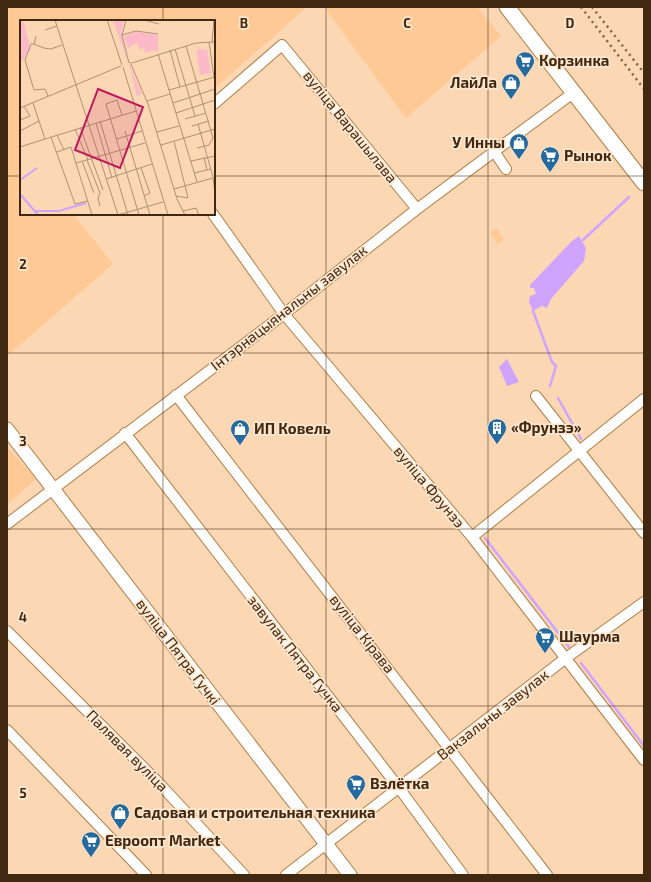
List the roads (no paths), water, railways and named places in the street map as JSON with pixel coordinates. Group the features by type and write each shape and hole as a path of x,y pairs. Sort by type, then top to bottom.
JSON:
{"main road":[{"path":"507,7 644,183"}],"street":[{"name":"вуліца Варашылава","path":"215,103 282,45 417,209"},
{"name":"Інтэрнацыянальны завулак","path":"7,524 284,314 417,209 573,93"},
{"path":"494,151 506,169"},
{"name":"вуліца Фрунзэ","path":"214,215 284,314 472,537 644,760"},
{"name":"вуліца Кірава","path":"176,395 547,875"},
{"path":"536,396 644,533"},
{"path":"472,537 644,399"},
{"name":"вуліца Пятра Гучкі","path":"7,429 350,875"},
{"name":"завулак Пятра Гучка","path":"125,434 399,788 463,875"},
{"name":"Вакзальны завулак","path":"286,875 566,658 644,602"},
{"name":"Палявая вуліца","path":"7,631 157,781 244,875"},
{"path":"7,730 146,875"}],"waterway":[{"path":"583,240 629,197"},
{"path":"533,311 552,362 556,366 550,386"},
{"path":"558,398 581,439"},
{"path":"485,538 569,647"},
{"path":"581,663 644,746"}],"railway":[{"path":"581,7 644,89"},
{"path":"592,7 644,73"}],"place":[{"name":"Корзинка","path":"525,78"},
{"name":"ЛайЛа","path":"511,100"},
{"name":"У Инны","path":"519,160"},
{"name":"Рынок","path":"550,173"},
{"name":"«Фрунзэ»","path":"497,445"},
{"name":"ИП Ковель","path":"240,446"},
{"name":"Шаурма","path":"545,654"},
{"name":"Взлётка","path":"356,801"},
{"name":"Садовая и строительная техника","path":"120,830"},
{"name":"Евроопт Market","path":"91,858"}]}
